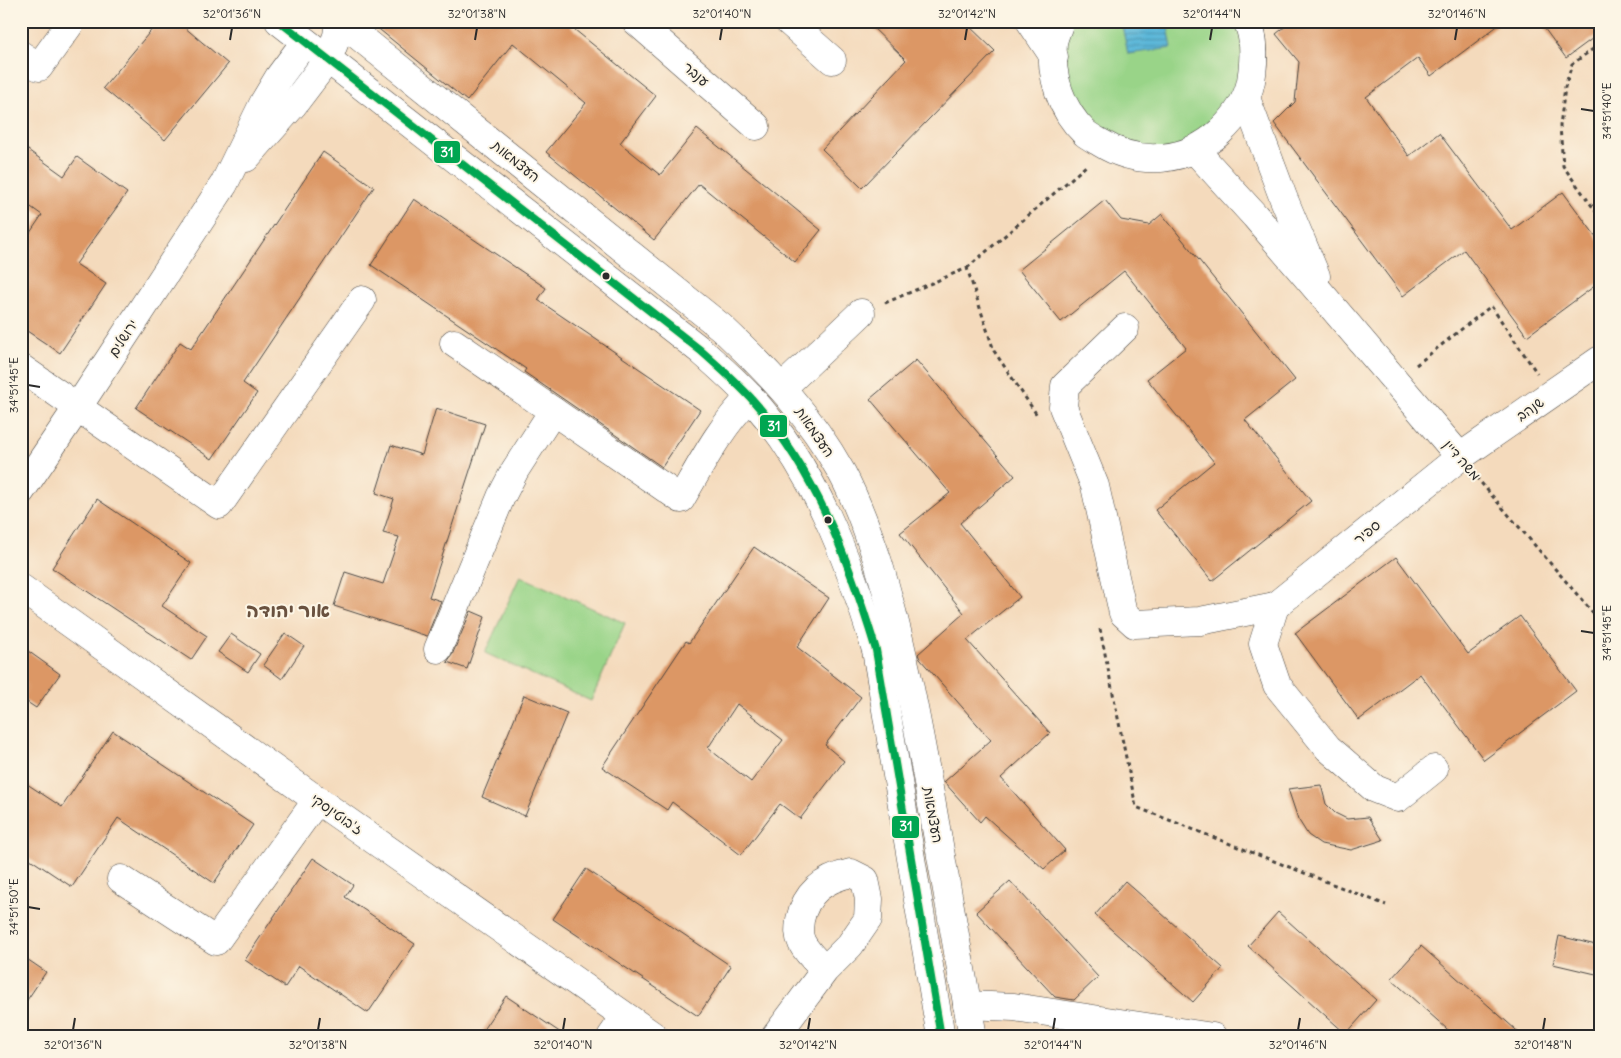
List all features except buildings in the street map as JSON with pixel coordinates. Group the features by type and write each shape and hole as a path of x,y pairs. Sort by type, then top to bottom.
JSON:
{"street":[{"path":"21,55 39,67 72,21"},
{"name":"העצמאות","path":"279,21 665,321 730,376 750,397 782,438 813,488 834,529 858,592 876,650 941,1037"},
{"name":"העצמאות","path":"340,21 695,305 751,355 807,418 843,475 867,530 889,599 916,716 973,1037"},
{"name":"ירושלים","path":"224,184 294,105 328,59 337,36 340,21"},
{"name":"ענבר","path":"636,21 756,126"},
{"path":"788,21 832,60"},
{"path":"1030,21 1054,57"},
{"path":"1060,21 1053,42 1054,76 1065,108 1086,134 1114,151 1146,159 1178,156 1208,143 1232,121 1249,93 1255,60 1255,26"},
{"name":"ירושלים","path":"21,491 224,184 264,102 279,77 305,42"},
{"name":"משה דיין","path":"1246,98 1283,196 1325,298"},
{"name":"משה דיין","path":"1194,149 1255,216 1460,457"},
{"path":"21,368 219,505 362,300"},
{"path":"782,388 861,313"},
{"path":"1124,328 1065,386 1064,407 1095,486 1123,614 1135,624 1200,621 1275,606 1263,644 1277,685 1328,748 1375,789 1398,798 1434,769"},
{"path":"454,343 680,499 720,431 750,397"},
{"name":"שנהב","path":"1460,457 1600,360"},
{"path":"438,648 501,497 515,470 553,411"},
{"name":"ספיר","path":"1275,606 1460,457"},
{"name":"ז'בוטינסקי","path":"21,588 317,800 618,1027 655,1037"},
{"path":"121,879 216,941 317,800"},
{"path":"775,1037 825,970"},
{"path":"967,1005 1014,1007 1213,1037"}],"path":[{"path":"1600,44 1572,64 1565,87 1560,126 1563,166 1600,217"},
{"path":"967,268 1108,147"},
{"path":"1395,382 1491,306 1551,394"},
{"name":"משה דיין","path":"1460,457 1600,621"}],"green space":[{"path":"1065,21 1242,21 1247,30 1234,108 1175,152 1113,146 1068,104"},
{"path":"520,576 625,623 591,701 485,653"}],"water":[{"path":"1121,21 1167,21 1172,48 1128,54"}],"transit line":[{"name":"31","path":"279,21 700,350 750,397 793,454 811,484 841,549 876,650 941,1037"}],"district":[{"name":"אור יהודה","path":"288,610"}]}
